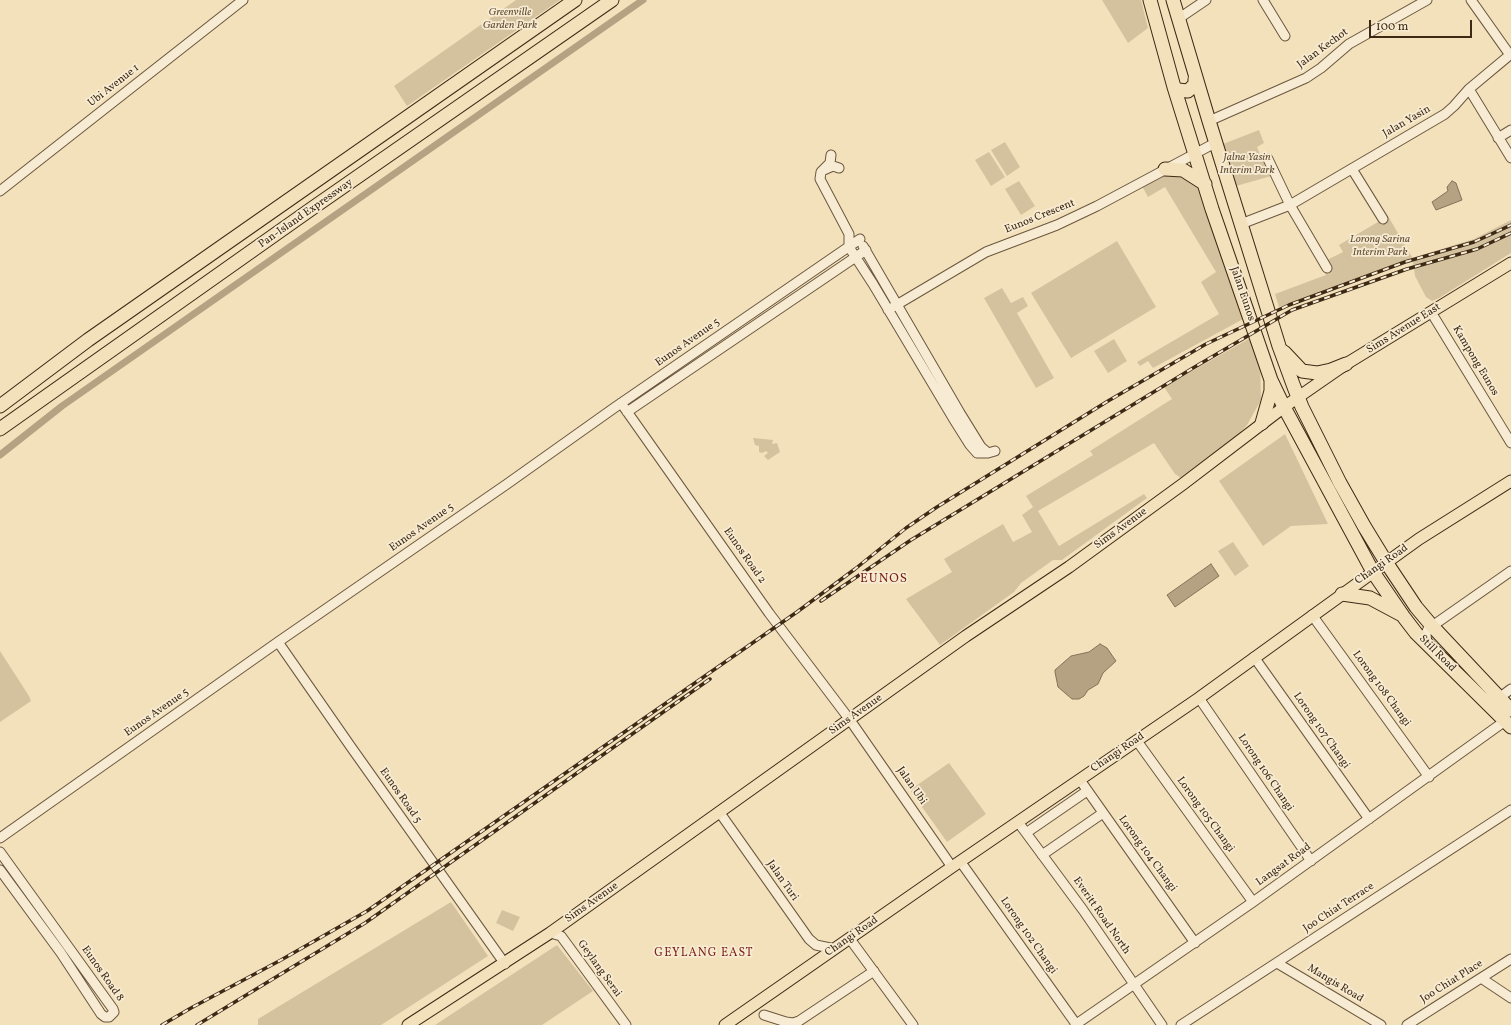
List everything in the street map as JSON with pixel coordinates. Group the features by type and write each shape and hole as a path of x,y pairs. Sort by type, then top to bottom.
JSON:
{"highway":[{"name":"Pan-Island Expressway","path":"0,406 88,340 575,0"},
{"name":"Pan-Island Expressway","path":"2,430 314,207 612,0"},
{"name":"Jalan Eunos","path":"1150,0 1174,87 1212,209 1271,380 1373,572"},
{"name":"Jalan Eunos","path":"1173,0 1208,122 1279,346 1298,398 1340,483 1386,562"},
{"path":"1174,87 1178,90 1188,91 1195,84 1196,79"},
{"path":"1165,169 1183,170 1205,184"},
{"path":"0,396 88,340"},
{"path":"1279,346 1302,372 1317,373 1331,370 1346,364"},
{"path":"1262,423 1271,391 1271,380"},
{"name":"Still Road","path":"1386,562 1416,607 1498,698 1509,720"},
{"name":"Still Road","path":"1373,572 1403,616 1431,648 1509,720"},
{"path":"1342,594 1370,598 1403,616"},
{"path":"1431,648 1435,648 1438,642 1446,640"}],"main road":[{"name":"Sims Avenue East","path":"1298,398 1346,364 1511,263"},
{"name":"Sims Avenue","path":"408,1025 550,933 966,636 1068,567 1194,476 1262,423 1298,398"},
{"name":"Changi Road","path":"725,1025 956,864 1199,698 1386,562 1511,481"}],"street":[{"name":"Ubi Avenue 1","path":"0,191 243,0"},
{"path":"1178,19 1206,0"},
{"path":"1263,0 1285,36"},
{"name":"Jalan Kechot","path":"1208,122 1306,78 1321,68 1349,44 1427,0"},
{"path":"1471,0 1511,55"},
{"name":"Jalan Yasin","path":"1241,224 1290,205 1445,114 1469,89 1511,55"},
{"path":"1469,89 1511,158"},
{"path":"1498,138 1511,130"},
{"name":"Eunos Crescent","path":"888,310 986,252 1057,225 1097,206 1195,152 1215,143"},
{"path":"831,155 830,163 820,176 821,182 849,234 849,247 970,445 977,452 992,452 981,448 860,240 849,234"},
{"path":"1268,159 1290,205 1327,268"},
{"path":"823,171 833,166 839,168"},
{"path":"1352,169 1383,219"},
{"name":"Eunos Avenue 5","path":"0,838 621,403 860,240"},
{"name":"Eunos Avenue 5","path":"627,412 866,250"},
{"name":"Kampong Eunos","path":"1432,312 1511,443"},
{"name":"Eunos Road 2","path":"621,403 769,613 850,720"},
{"path":"1431,648 1426,634 1428,629 1511,571"},
{"name":"Lorong 108 Changi","path":"1312,615 1430,777"},
{"name":"Eunos Road 5","path":"278,642 504,964"},
{"name":"Lorong 107 Changi","path":"1254,657 1369,819"},
{"path":"1498,698 1511,689"},
{"name":"Lorong 106 Changi","path":"1199,698 1311,861"},
{"name":"Jalan Ubi","path":"850,720 956,864"},
{"name":"Langsat Road","path":"1076,1024 1195,943 1509,720"},
{"name":"Lorong 105 Changi","path":"1137,741 1253,902"},
{"name":"Lorong 104 Changi","path":"1080,780 1195,943"},
{"path":"1026,833 1087,791"},
{"name":"Joo Chiat Terrace","path":"1181,1025 1511,810"},
{"name":"Jalan Turi","path":"720,813 809,939 816,945 835,949"},
{"path":"1042,855 1103,813"},
{"name":"Everitt Road North","path":"1018,822 1083,910 1162,1025"},
{"name":"Eunos Road 8","path":"0,853 114,1009 113,1014 107,1018 101,1014 61,953 0,870"},
{"name":"Lorong 102 Changi","path":"956,864 996,911 1076,1024"},
{"path":"0,881 12,887"},
{"name":"Geylang Serai","path":"550,933 561,936 626,1025"},
{"path":"850,939 913,1025"},
{"name":"Joo Chiat Place","path":"1406,1025 1510,960"},
{"name":"Mangis Road","path":"1277,963 1381,1025"},
{"path":"764,1015 786,1022 799,1022 874,971"},
{"path":"1481,978 1511,998"}],"green space":[{"name":"Greenville Garden Park","path":"516,0 560,0 407,106 394,86"},
{"path":"1102,0 1141,0 1148,28 1128,43"},
{"name":"Jalna Yasin Interim Park","path":"1259,130 1264,143 1257,147 1263,161 1267,159 1275,175 1236,186 1223,144"},
{"path":"1005,142 1020,167 1007,176 991,150"},
{"path":"989,152 1005,177 991,186 975,160"},
{"path":"1169,171 1176,171 1199,185 1245,318 1153,368 1148,361 1140,366 1137,362 1219,314 1201,282 1216,272 1165,187 1148,197 1142,186"},
{"path":"1019,181 1035,206 1021,215 1005,189"},
{"name":"Lorong Sarina Interim Park","path":"1388,216 1413,259 1279,307 1275,294 1326,275 1321,263 1343,252 1339,245"},
{"path":"1511,220 1511,253 1439,298 1432,301 1426,297 1415,276 1413,262 1422,255 1474,239"},
{"path":"1117,241 1156,307 1071,358 1031,293"},
{"path":"1002,288 1011,303 1023,297 1028,306 1017,313 1054,378 1036,388 984,298"},
{"path":"1252,337 1260,358 1261,400 1247,425 1231,443 1181,478 1175,474 1154,443 1038,511 1059,546 1144,494 1147,498 1062,560 1053,560 1021,583 1014,592 940,645 906,599 952,572 944,559 1003,524 1013,542 1032,532 1022,515 1033,507 1026,496 1093,455 1090,451 1172,399 1164,387"},
{"path":"1114,339 1127,361 1108,373 1094,351"},
{"path":"1285,434 1328,524 1291,526 1263,546 1219,481"},
{"path":"753,438 773,440 772,444 777,443 780,452 768,460 764,456 768,453 766,451 762,453 759,452 759,446 755,445"},
{"path":"1233,542 1249,566 1235,576 1218,551"},
{"path":"0,651 31,701 0,722"},
{"path":"949,763 986,814 947,842 910,790"},
{"path":"451,902 488,956 381,1025 258,1025 258,1019"},
{"path":"502,910 520,917 513,931 496,923"},
{"path":"557,945 593,991 542,1025 435,1025"}],"shaded area":[{"path":"1452,181 1456,183 1462,200 1436,210 1432,202 1448,191 1447,187"},
{"path":"1211,564 1219,576 1175,607 1167,595"},
{"path":"1100,644 1107,648 1116,661 1103,673 1098,684 1088,690 1084,696 1079,699 1072,699 1058,687 1055,670 1071,656 1089,652"}],"waterway":[{"path":"0,455 62,406 643,0"}],"railway":[{"path":"162,1025 367,911 797,612 855,569 906,528 937,507 1108,401 1206,344 1289,305 1405,262 1474,242 1511,225"},
{"path":"821,601 911,540 1193,368 1292,310 1407,269 1477,249 1511,233"},
{"path":"197,1025 365,923 710,679"}],"district":[{"name":"EUNOS","path":"884,580"},
{"name":"GEYLANG EAST","path":"704,954"}]}
